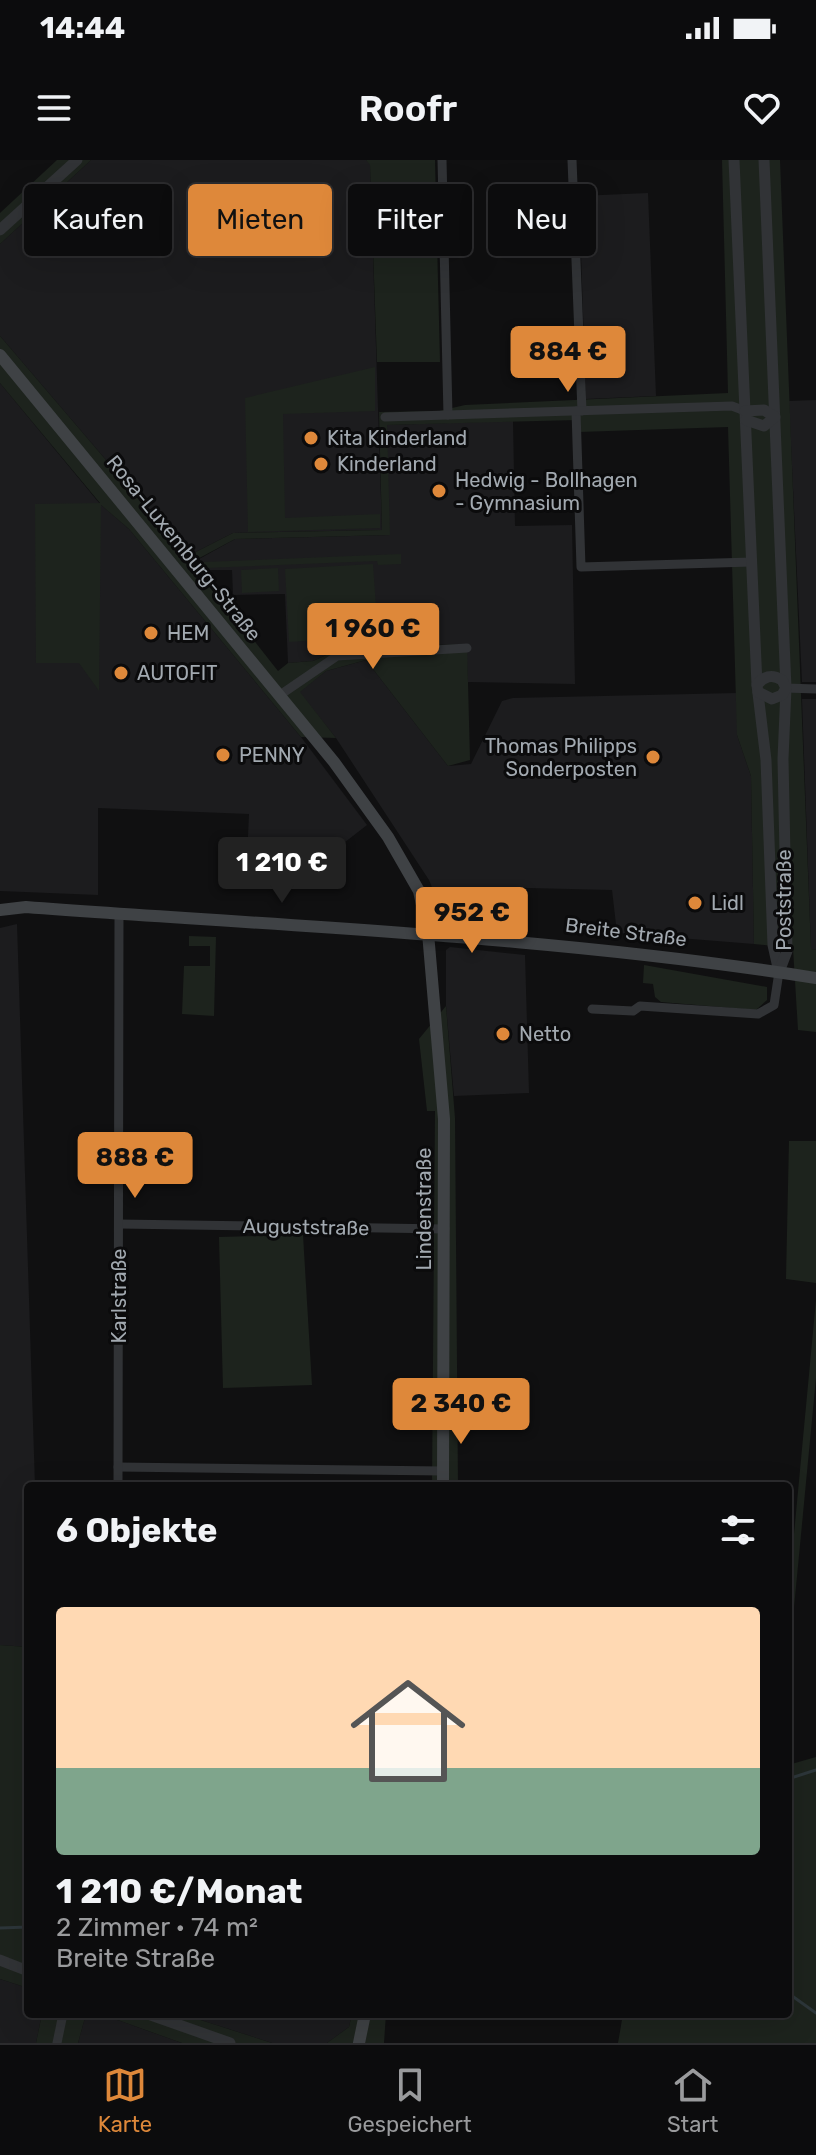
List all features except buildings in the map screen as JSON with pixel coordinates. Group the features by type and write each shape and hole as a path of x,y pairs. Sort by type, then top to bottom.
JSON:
{"main road":[{"name":"Rosa-Luxemburg-Straße","path":"0,355 334,762 388,837 419,891 428,933"},
{"name":"Breite Straße","path":"0,910 26,907 428,933 625,950 816,978"},
{"name":"Lindenstraße","path":"428,933 444,1119 443,1482"},
{"path":"359,2043 364,2018"}],"street":[{"path":"0,230 77,160"},
{"path":"442,160 448,415"},
{"path":"572,160 581,567 752,562"},
{"name":"Poststraße","path":"734,160 757,688 766,760 773,945 779,972"},
{"name":"Poststraße","path":"764,160 786,688 783,775 787,951 779,972"},
{"path":"385,417 732,406 764,426 775,417"},
{"path":"280,695 337,656 467,648"},
{"path":"772,677 782,680 786,688 782,695 772,699 757,688 762,679 772,677"},
{"path":"786,688 816,689"},
{"name":"Karlstraße","path":"118,1482 119,913"},
{"path":"592,1009 633,1011 640,1006 758,1014 774,1005 779,972"},
{"name":"Auguststraße","path":"119,1224 445,1229"},
{"path":"118,1467 443,1471"},
{"path":"0,1960 24,1969"},
{"path":"57,2043 62,2018"},
{"path":"159,2018 230,2043"}],"shaded area":[{"path":"57,160 91,160 65,184 31,184"},
{"path":"91,160 366,160 370,164 371,184 348,184 348,256 373,256 382,530 233,533 188,556 0,336 0,244 24,222 24,256 172,256 172,184 65,184"},
{"path":"366,160 435,160 436,184 371,184 370,165"},
{"path":"722,160 780,160 811,949 816,950 816,1032 798,1030 793,948 754,944 751,776 737,735 728,427 579,432 578,420 387,425 390,535 235,539 192,562 278,671 288,663 313,661 333,652 376,648 377,642 405,640 406,646 467,644 470,760 448,766 366,660 326,671 300,692 336,738 301,737 129,529 101,505 99,691 79,663 36,663 35,504 100,503 0,383 0,336 188,556 233,533 382,530 379,412 728,393"},
{"path":"24,191 24,222 0,244 0,213"},
{"path":"648,193 656,396 586,399 581,256 596,256 596,195"},
{"path":"373,256 437,256 440,362 377,362"},
{"path":"375,367 375,411 283,414 285,518 380,514 380,528 248,532 245,398"},
{"path":"0,383 100,504 129,529 301,737 367,825 322,860 320,879 246,880 249,814 98,808 98,895 0,891","holes":["100,504 98,689 80,663 36,663"]},
{"path":"816,400 816,682 802,682 789,401"},
{"path":"513,421 515,526 572,525 575,684 468,682 466,644 406,646 405,640 377,642 377,648 333,652 313,661 288,663 285,594 233,595 232,570 198,570 192,563 235,539 389,535 386,425"},
{"path":"401,554 401,564 378,565 377,561 204,568 204,562"},
{"path":"373,564 378,636 289,642 285,569"},
{"path":"278,568 279,591 242,593 241,570"},
{"path":"366,660 448,766 471,764 502,701 513,698 737,693 737,735 751,776 754,944 617,933 612,890 491,887 464,891 462,922 446,921 429,880 336,738 299,692 326,671"},
{"path":"802,699 816,699 816,950 811,949"},
{"path":"17,924 35,1482 24,1482 24,1647 0,1645 0,928"},
{"path":"189,936 216,937 214,1016 182,1014 184,966 210,966 210,946 189,946"},
{"path":"450,947 525,955 529,1093 454,1096 446,1006 446,950"},
{"path":"644,965 767,987 767,1000 756,1010 661,1002 655,997 653,984 643,983"},
{"path":"446,1006 455,1118 458,1482 432,1482 435,1111 427,1111 419,1039"},
{"path":"789,1141 816,1141 816,1283 786,1279"},
{"path":"303,1235 312,1385 223,1388 219,1237"},
{"path":"816,1300 816,1378 792,1628 792,1555"},
{"path":"0,1645 24,1647 24,1987 0,1979"},
{"path":"816,1757 816,2043 618,2043 622,2018 792,2018 792,1764"},
{"path":"0,1979 24,1987 24,2018 41,2018 36,2043 0,2043"},
{"path":"41,2018 85,2018 78,2043 36,2043"},
{"path":"85,2018 112,2018 182,2043 78,2043"},
{"path":"112,2018 194,2018 272,2043 182,2043"},
{"path":"194,2018 351,2018 349,2027 327,2043 272,2043"},
{"path":"351,2018 386,2018 384,2043 327,2043 349,2027"}],"waterway":[{"path":"792,1778 816,1770"},
{"path":"0,1928 24,1927"},
{"path":"792,1996 816,2013"}],"place":[{"name":"Kita Kinderland","path":"311,438"},
{"name":"Kinderland","path":"321,464"},
{"name":"Hedwig - Bollhagen - Gymnasium","path":"439,491"},
{"name":"HEM","path":"151,633"},
{"name":"AUTOFIT","path":"121,673"},
{"name":"PENNY","path":"223,755"},
{"name":"Thomas Philipps Sonderposten","path":"653,757"},
{"name":"Lidl","path":"695,903"},
{"name":"Netto","path":"503,1034"}]}
